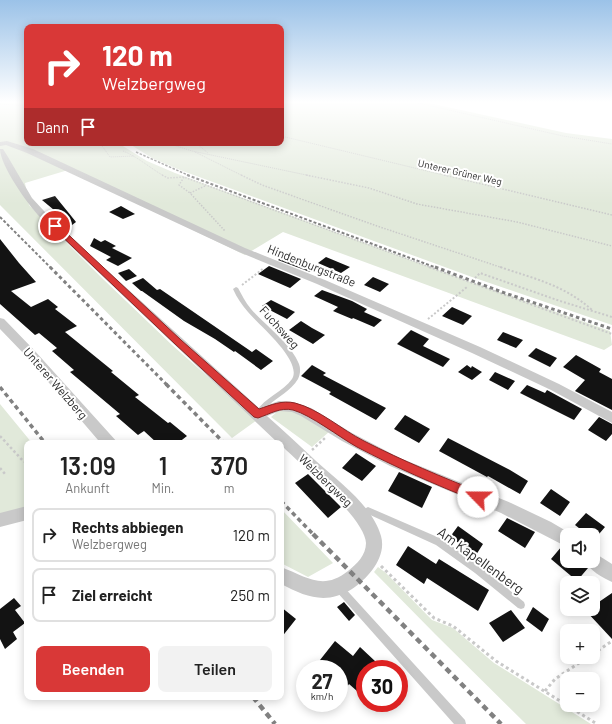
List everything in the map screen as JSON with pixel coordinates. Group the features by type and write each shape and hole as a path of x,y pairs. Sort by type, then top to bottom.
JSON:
{"street":[{"name":"Hindenburgstraße","path":"0,144 11,144 30,152 204,233 321,282 476,350 555,387 612,418"},
{"name":"Welzbergweg","path":"0,151 6,158 32,204 166,331 258,414 361,514 372,533 375,545 374,552 364,567 350,580 330,590 311,588 284,576"},
{"name":"Unterer Welzberg","path":"0,322 108,440"},
{"path":"258,414 279,406 293,406 395,462 506,508 560,536"},
{"path":"0,520 24,514"},
{"path":"600,565 612,574"}],"lane":[{"name":"Fuchsweg","path":"236,289 238,296 265,328 287,349 297,363 297,374 289,387 264,404 258,414"},
{"name":"Am Kapellenberg","path":"361,514 368,510 439,542 478,570 522,605"},
{"path":"338,587 461,724"}],"path":[{"name":"Unterer Grüner Weg","path":"284,137 612,215"},
{"path":"568,137 612,144"},
{"path":"102,146 110,157 135,156"},
{"path":"178,146 369,188 417,204 517,222 612,246"},
{"path":"200,146 209,153"},
{"path":"192,150 262,185 391,231 554,285 577,297 592,310"},
{"path":"123,151 135,156 145,165 168,178 184,177 612,334"},
{"path":"184,177 179,185 190,193 228,235"},
{"path":"190,193 206,186"},
{"path":"236,289 271,262"},
{"path":"475,278 480,273 560,302 612,317"},
{"path":"419,326 467,287"},
{"path":"307,454 336,430"},
{"path":"0,436 24,462"},
{"path":"0,468 5,474"},
{"path":"383,568 434,618 453,626 496,661 597,724"},
{"path":"600,650 612,642"},
{"path":"545,691 555,678 577,664"}],"green space":[{"path":"0,137 24,137 24,146 123,146 147,161 175,173 468,281 610,331 612,345 604,350 283,232 245,255 68,170 25,183 29,205 172,345 257,420 232,438 0,205"},
{"path":"284,137 595,137 612,139 612,325 472,277 180,170 152,158 133,146 284,146"},
{"path":"0,404 30,440 24,440 24,509 0,514"},
{"path":"278,411 292,411 330,431 312,447 271,417"},
{"path":"284,512 333,563 308,577 284,565"},
{"path":"378,567 386,573 432,620 453,628 494,663 560,705 560,712 572,712 591,724 526,724 374,572"}],"building":[{"path":"55,196 76,222 72,225 42,200"},
{"path":"121,206 135,214 123,219 109,212"},
{"path":"94,238 101,242 105,240 116,246 112,248 132,258 118,266 106,260 111,257 90,246"},
{"path":"0,239 36,282 11,291 31,307 48,299 58,307 55,309 77,326 65,332 113,371 111,372 139,395 135,397 187,436 182,440 154,440 144,431 138,435 116,416 120,414 70,372 74,370 52,351 57,348 39,333 35,335 0,304"},
{"path":"284,255 315,269 310,272 278,260"},
{"path":"326,257 350,267 341,273 318,263"},
{"path":"269,266 301,279 290,288 258,274"},
{"path":"129,269 137,276 126,281 118,273"},
{"path":"373,277 389,284 380,292 364,285"},
{"path":"143,278 157,290 160,289 252,352 256,349 273,361 261,370 235,351 234,352 184,321 132,283"},
{"path":"322,290 352,301 367,309 364,312 382,320 374,327 333,311 338,307 314,296"},
{"path":"271,300 295,312 287,319 262,306"},
{"path":"452,307 472,316 463,325 442,316"},
{"path":"301,321 325,335 313,344 289,330"},
{"path":"411,330 429,339 423,346 450,359 443,367 397,344"},
{"path":"503,332 523,340 516,348 497,340"},
{"path":"536,348 557,358 550,367 528,356"},
{"path":"576,355 601,369 599,372 612,379 612,410 575,391 585,380 563,367"},
{"path":"312,365 326,373 323,375 386,408 376,420 329,394 331,392 301,376"},
{"path":"467,365 471,368 472,366 482,372 472,380 458,372"},
{"path":"495,372 515,381 508,390 489,380"},
{"path":"527,385 545,393 547,390 582,409 574,420 520,393"},
{"path":"405,415 430,429 419,443 394,429"},
{"path":"599,417 612,424 612,434 606,441 588,430"},
{"path":"448,438 528,481 520,494 439,451"},
{"path":"356,453 376,466 362,481 342,468"},
{"path":"399,472 432,487 422,508 388,491"},
{"path":"308,474 341,507 328,518 295,483"},
{"path":"551,489 570,502 560,516 540,503"},
{"path":"586,513 605,527 600,533 600,528 579,528 575,525"},
{"path":"507,518 535,532 525,548 498,531"},
{"path":"458,526 483,544 476,555 450,537"},
{"path":"408,546 436,564 439,559 489,590 478,611 427,578 424,584 396,565"},
{"path":"560,548 560,567 551,559"},
{"path":"562,568 588,568 581,576 571,576"},
{"path":"612,593 612,639 600,626 600,624 598,624 591,616 600,616 600,601"},
{"path":"14,598 21,606 15,610 24,622 24,624 13,632 17,639 5,649 0,639 0,609"},
{"path":"344,602 355,615 349,621 337,607"},
{"path":"533,607 549,619 542,632 526,620"},
{"path":"284,609 296,619 284,634"},
{"path":"511,610 525,628 503,642 489,623"},
{"path":"335,641 353,656 360,647 374,660 356,660 356,690 349,684 348,686 348,660 320,660"}],"railway":[{"path":"136,152 190,176"},
{"path":"187,175 437,268"},
{"path":"0,217 50,267"},
{"path":"50,267 167,385"},
{"path":"435,267 502,292 612,329"},
{"path":"166,384 221,440"},
{"path":"0,387 43,440"},
{"path":"284,504 314,535"},
{"path":"313,534 501,724"},
{"path":"255,700 275,724"}],"route":[{"path":"55,226 178,342 258,414 279,406 293,406 395,462 478,497"}]}
